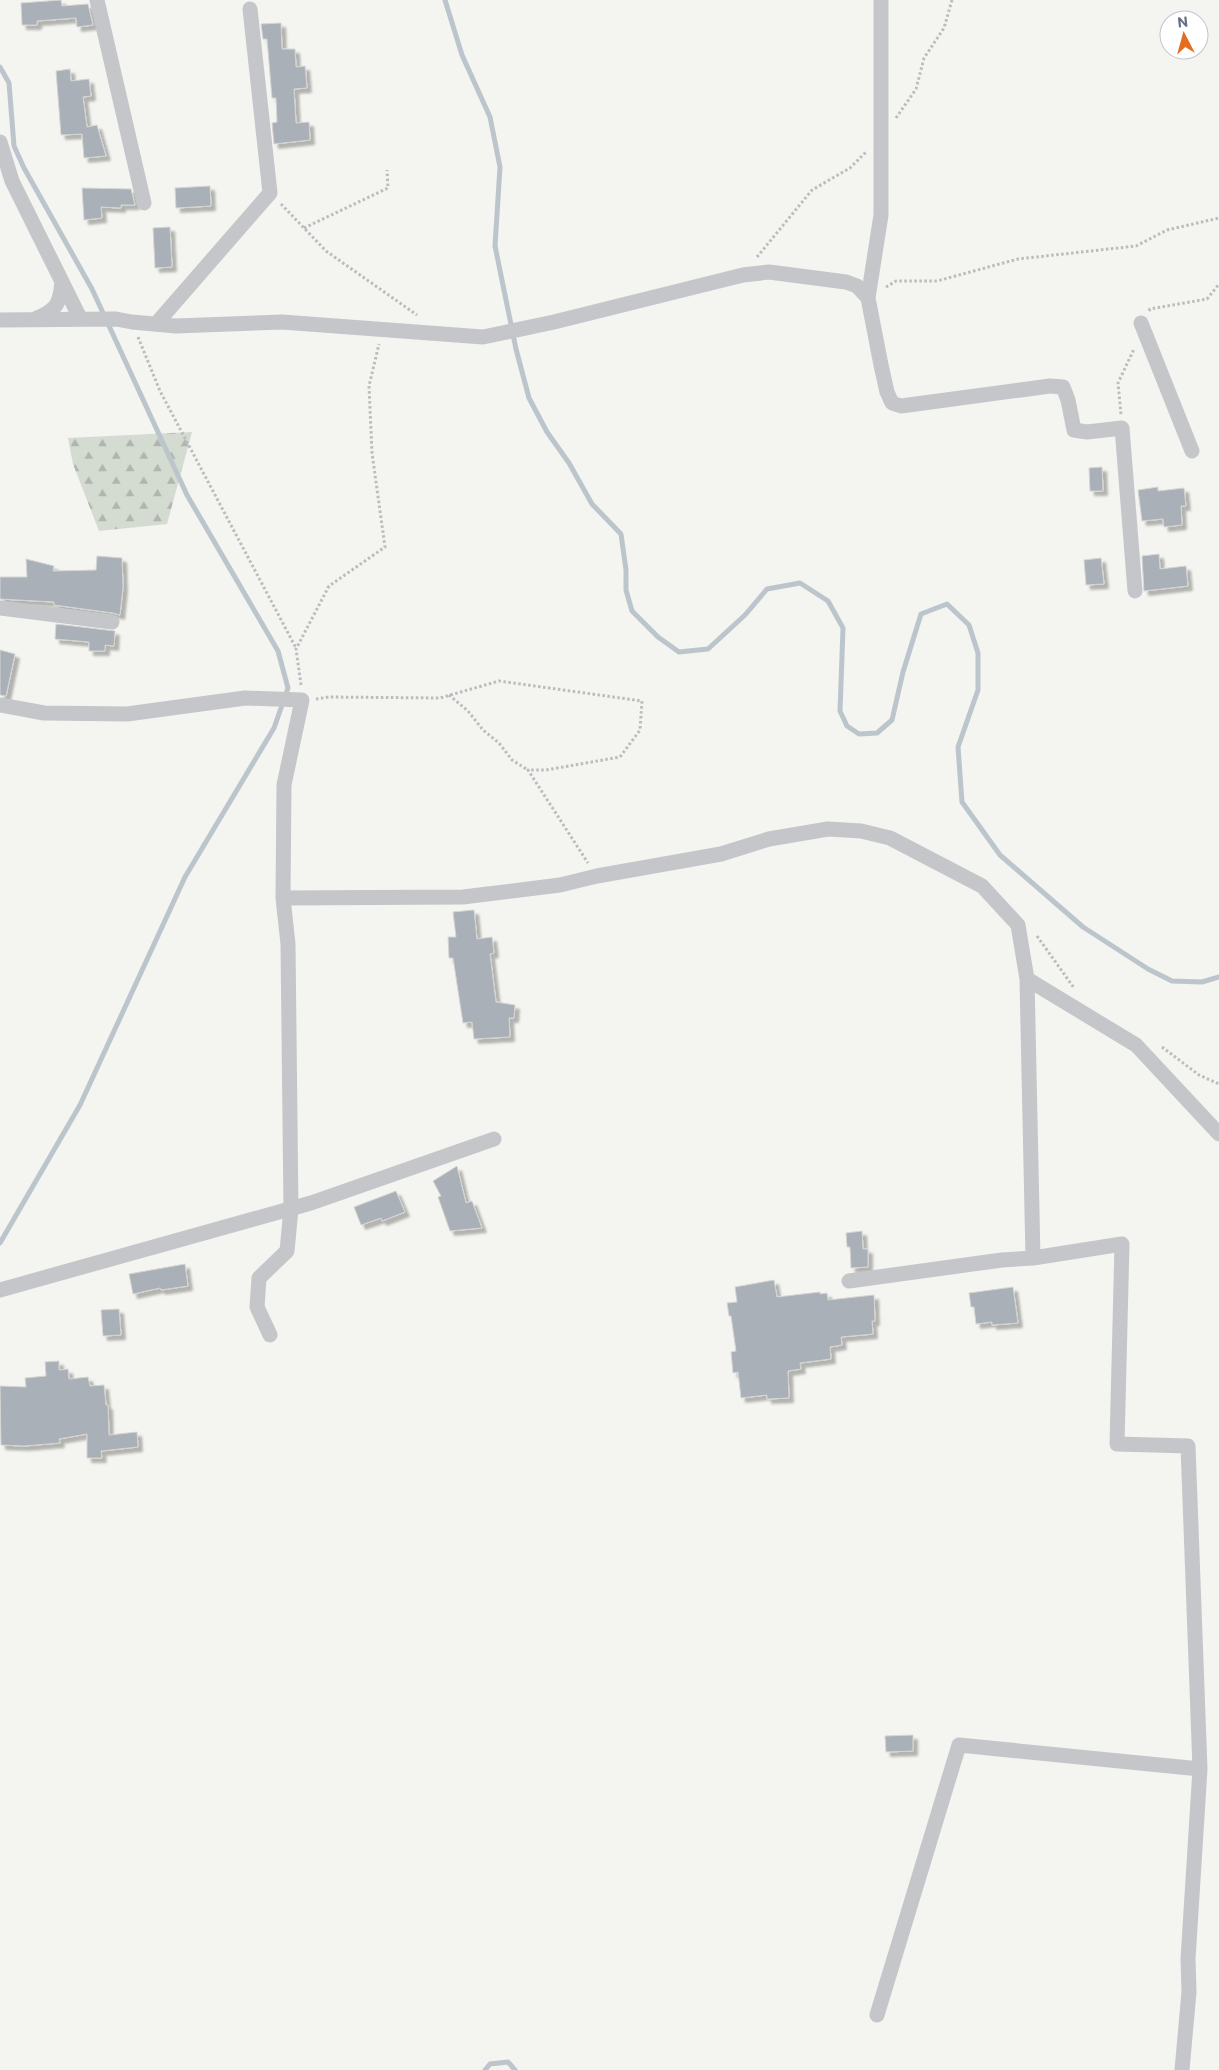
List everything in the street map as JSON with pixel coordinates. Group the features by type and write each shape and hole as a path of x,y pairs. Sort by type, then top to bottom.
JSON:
{"street":[{"path":"96,0 144,203"},
{"path":"881,0 881,215 868,298 887,392 892,403 901,406 1050,386 1063,387 1068,400 1074,430 1087,432 1122,428 1135,591"},
{"path":"156,324 270,193 250,9"},
{"path":"0,142 12,181 62,282 84,318"},
{"path":"0,320 32,321 116,318 132,322 176,326 282,322 483,337 743,275 770,272 846,282 857,286 868,298"},
{"path":"32,321 51,312 61,299 62,282"},
{"path":"1141,323 1192,451"},
{"path":"0,608 112,622"},
{"path":"0,705 44,713 127,714 245,698 298,700 284,785 283,898 288,944 291,1209 287,1251 259,1278 257,1306 270,1335"},
{"path":"283,898 463,897 560,885 597,876 721,854 769,839 828,828 861,831 890,838 982,886 1018,925 1027,979 1033,1258"},
{"path":"1027,979 1136,1045 1219,1134"},
{"path":"0,1290 291,1209 494,1139"},
{"path":"849,1281 1002,1260 1033,1258 1122,1244 1117,1444 1188,1446 1200,1769 1182,2070"},
{"path":"877,2015 959,1745 1200,1769"}],"path":[{"path":"743,275 812,190 850,168 867,151 881,141 916,89 924,58 944,28 952,0"},
{"path":"304,228 388,188 387,170"},
{"path":"270,193 326,251 421,318"},
{"path":"868,298 896,281 937,281 1018,259 1136,246 1167,230 1219,218"},
{"path":"132,322 160,391 296,649 298,700 329,697 440,698 499,681 642,701 640,730 620,757 546,770 528,770"},
{"path":"296,649 329,586 385,547 372,453 369,386 382,330"},
{"path":"449,696 468,711 483,730 500,743 512,760 528,770 597,876"},
{"path":"1033,931 1075,990"},
{"path":"1157,1044 1199,1075 1219,1084"}],"green space":[{"path":"192,432 167,524 99,531 73,464 68,438"}],"building":[{"path":"61,0 62,6 88,4 93,25 77,27 76,18 37,21 37,25 22,25 21,3"},
{"path":"281,23 282,49 295,49 296,67 305,66 307,88 294,89 296,123 309,122 310,140 274,144 272,123 277,122 276,98 272,98 267,39 263,39 261,24"},
{"path":"70,69 71,81 89,79 91,96 83,97 87,127 97,125 106,156 84,158 82,134 61,135 56,71"},
{"path":"210,186 211,206 176,208 175,188"},
{"path":"82,188 131,189 135,205 121,205 121,208 101,207 102,218 84,220"},
{"path":"170,227 172,267 155,268 153,228"},
{"path":"1102,467 1103,491 1090,491 1089,468"},
{"path":"1158,487 1158,491 1184,488 1186,506 1181,506 1182,525 1164,527 1163,519 1142,521 1138,490"},
{"path":"1159,554 1160,569 1186,566 1188,586 1144,591 1142,556"},
{"path":"97,556 122,558 123,587 120,615 54,605 54,602 0,599 0,577 27,577 26,559 54,566 53,571 96,570"},
{"path":"1101,558 1104,584 1086,585 1084,560"},
{"path":"56,624 115,631 114,646 105,645 105,651 89,651 89,642 55,639"},
{"path":"0,650 15,654 6,696 0,695"},
{"path":"474,910 477,939 492,937 494,953 490,954 496,1002 515,1005 514,1018 509,1018 510,1037 474,1039 472,1022 463,1023 453,958 449,958 448,937 456,937 453,912"},
{"path":"457,1166 466,1203 472,1201 482,1228 450,1231 438,1197 441,1196 433,1181"},
{"path":"396,1191 405,1212 382,1221 381,1218 361,1225 354,1207"},
{"path":"862,1231 863,1249 868,1249 868,1267 851,1268 850,1247 847,1247 846,1233"},
{"path":"185,1264 188,1286 161,1290 160,1288 133,1294 129,1274"},
{"path":"774,1280 777,1297 820,1292 820,1294 827,1293 828,1300 874,1295 875,1321 872,1321 873,1334 841,1337 842,1345 830,1347 831,1359 800,1363 801,1369 788,1371 789,1398 767,1399 767,1395 741,1398 738,1372 733,1373 731,1352 736,1351 731,1316 729,1316 727,1303 737,1302 735,1287"},
{"path":"1013,1287 1018,1323 992,1325 992,1322 976,1324 974,1307 971,1307 969,1293"},
{"path":"119,1309 121,1335 103,1336 101,1310"},
{"path":"59,1361 59,1370 68,1369 69,1379 88,1377 90,1386 104,1385 106,1405 108,1405 109,1435 137,1432 138,1447 101,1451 102,1458 87,1458 87,1434 59,1439 60,1443 24,1446 1,1445 0,1386 26,1387 25,1378 46,1376 45,1362"},
{"path":"913,1735 913,1751 886,1752 885,1736"}],"waterway":[{"path":"445,0 462,55 490,117 500,167 495,246 516,349 529,398 547,432 569,463 592,504 621,534 626,570 626,590 632,611 658,637 679,652 708,649 745,615 767,589 800,583 828,601 843,628 840,711 847,726 859,734 877,733 892,720 903,672 921,614 947,604 969,625 978,653 978,690 958,747 962,802 1000,855 1083,927 1148,969 1172,981 1202,982 1219,977"},
{"path":"0,67 9,83 14,146 24,168 92,289 187,495 278,651 288,688 274,728 185,877 80,1105 0,1243"},
{"path":"485,2070 490,2064 508,2062 515,2070"}]}
